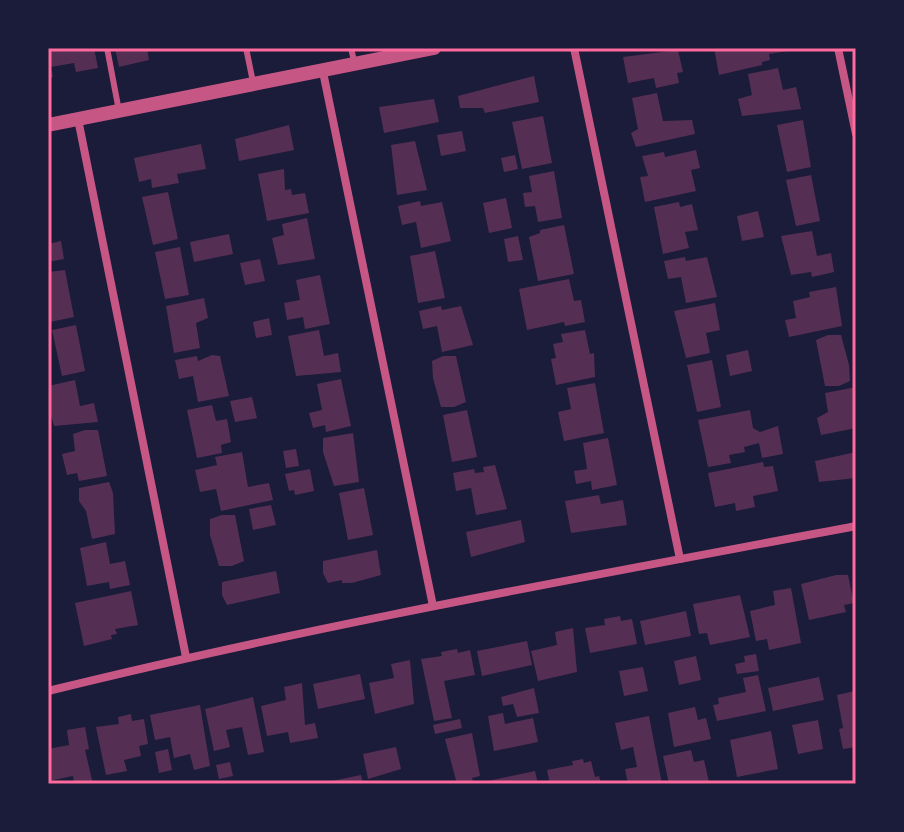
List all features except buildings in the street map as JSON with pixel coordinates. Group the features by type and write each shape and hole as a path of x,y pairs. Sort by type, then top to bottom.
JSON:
{"street":[{"path":"48,125 431,48"},
{"path":"574,48 680,559"},
{"path":"838,48 856,134"},
{"path":"323,72 433,606"},
{"path":"78,119 186,657"},
{"path":"48,691 186,657 433,606 856,526"}],"lane":[{"path":"107,48 119,111"},
{"path":"246,48 254,85"},
{"path":"351,48 355,65"}]}
